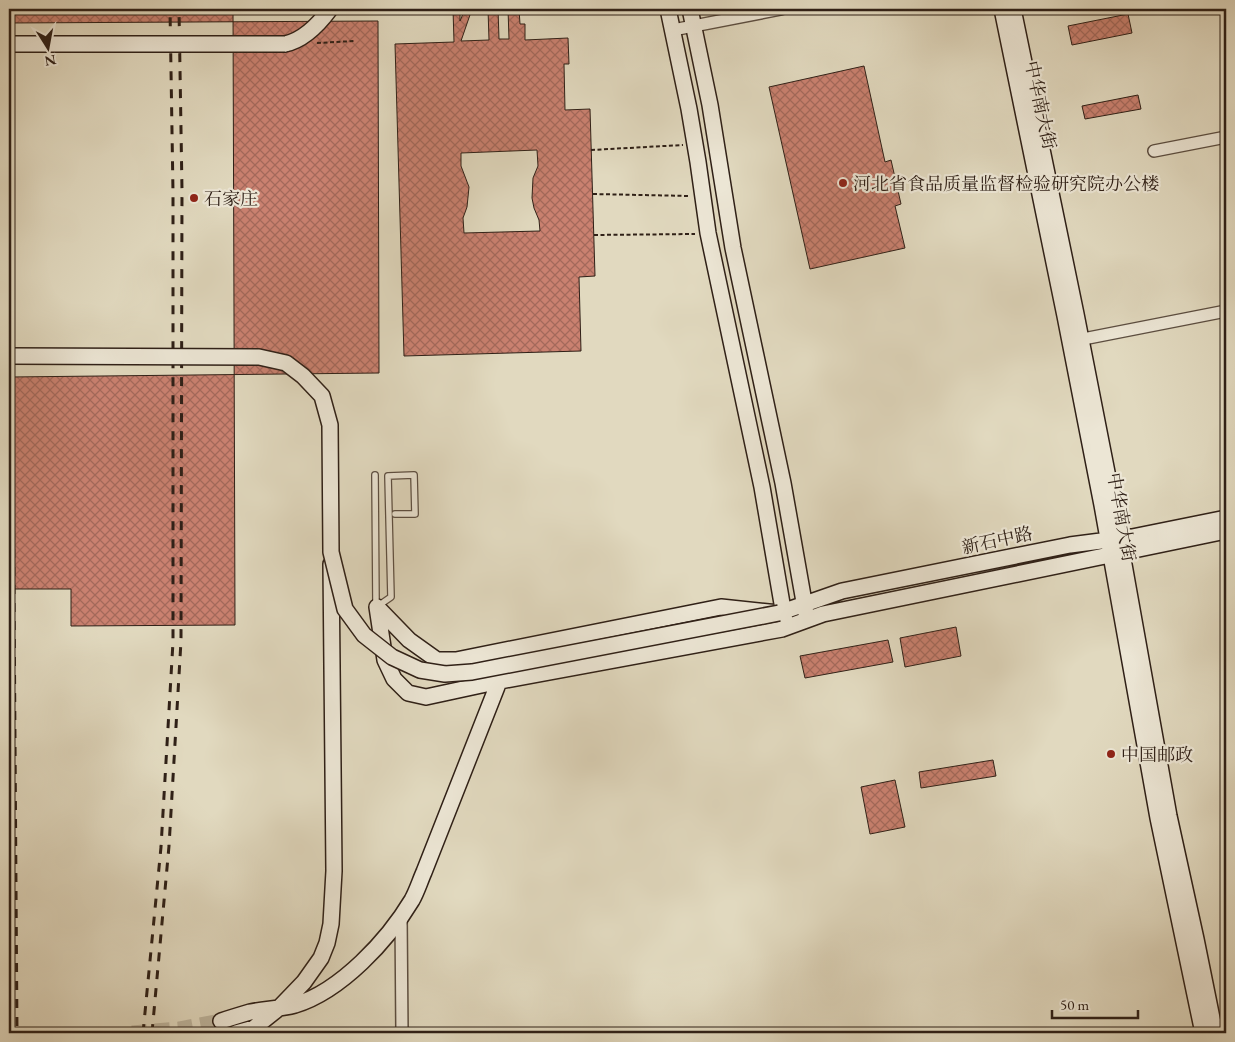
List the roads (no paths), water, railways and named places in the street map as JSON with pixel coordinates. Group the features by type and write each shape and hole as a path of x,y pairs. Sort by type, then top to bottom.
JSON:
{"main road":[{"path":"9,44 285,44 307,33 330,9"},
{"path":"668,9 695,145 708,233 762,487 781,612 786,627"},
{"path":"690,9 712,114 733,248 783,484 807,620"},
{"name":"中华南大街","path":"1002,9 1076,341"},
{"name":"中华南大街","path":"1013,9 1114,547 1215,1033"},
{"path":"9,356 259,357 286,363 303,376 322,396 330,425 334,871 332,924 328,943 321,958 304,982 279,1008 254,1028 236,1033"},
{"name":"新石中路","path":"376,607 385,660 394,679 408,693 426,697 786,627 824,614 1114,547 1226,518"},
{"name":"新石中路","path":"331,552 345,609 364,635 392,656 420,670 445,674 472,672 781,612 842,591 1070,544 1114,547 1226,531"},
{"name":"中华南大街","path":"1114,547 1158,818 1186,941 1203,1033"},
{"path":"376,607 409,640 437,660 456,660 508,651 721,607 781,612"},
{"path":"220,1021 250,1012 296,1004 321,994 357,967 401,916 412,899 424,872 500,682 508,651"}],"street":[{"path":"673,30 781,9"},
{"path":"1154,152 1226,137"},
{"path":"1076,341 1226,311"},
{"path":"401,916 402,1033"}],"lane":[{"path":"374,475 376,607"},
{"path":"376,607 391,597 388,476 414,475 415,514 395,514"}],"tunnel":[{"path":"132,1033 179,1029 221,1021"}],"railway":[{"path":"10,9 17,1033"},
{"path":"143,1033 161,847 173,642 173,192 170,9"},
{"path":"152,1033 169,846 181,641 182,190 179,9"}],"place":[{"name":"河北省食品质量监督检验研究院办公楼","path":"843,183"},
{"name":"石家庄","path":"194,198"},
{"name":"中国邮政","path":"1111,754"}]}
